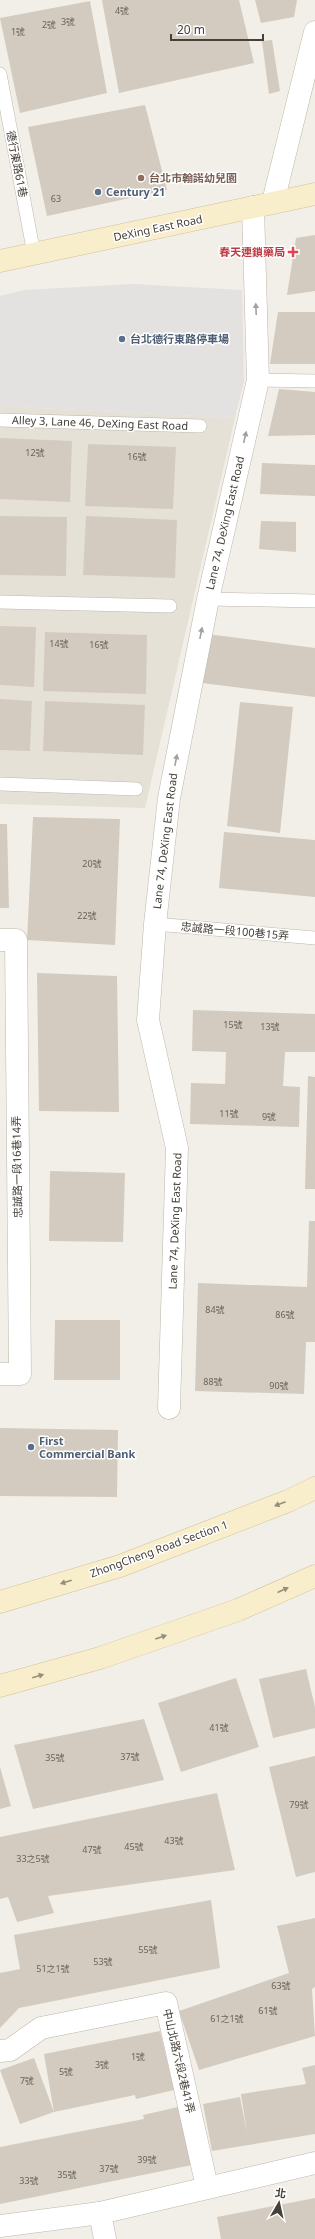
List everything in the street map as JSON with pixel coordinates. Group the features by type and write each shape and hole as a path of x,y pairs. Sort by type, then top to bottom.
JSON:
{"street":[{"name":"Lane 74, DeXing East Road","path":"169,1408 177,1148 148,1020 155,924 169,798 208,599 258,380 263,205 315,32"},
{"name":"DeXing East Road","path":"0,262 315,194"},
{"name":"忠誠路一段16巷14弄","path":"0,1374 20,1374 9,1157 8,940"},
{"name":"ZhongCheng Road Section 1","path":"0,1602 120,1566 288,1501 315,1488"},
{"path":"0,1686 100,1658 238,1610 315,1576"},
{"name":"中山北路六段2巷41弄","path":"5,2051 41,2028 166,2003 207,2187"},
{"path":"0,2226 100,2213 315,2163"},
{"path":"100,2213 105,2239"}],"lane":[{"name":"德行東路61巷","path":"0,74 34,254"},
{"path":"258,380 315,381"},
{"name":"Alley 3, Lane 46, DeXing East Road","path":"0,420 200,426"},
{"path":"208,599 315,601"},
{"path":"0,602 170,606"},
{"path":"0,784 136,789"},
{"name":"忠誠路一段100巷15弄","path":"155,924 315,938"}],"shaded area":[{"name":"台北德行東路停車場","path":"134,284 242,290 244,381 235,418 0,406 0,296 25,290"},
{"path":"0,406 235,418 145,808 0,804"}],"building":[{"path":"102,0 239,0 254,63 119,93"},
{"path":"255,0 297,0 294,17 261,23"},
{"path":"90,1 107,93 20,113 0,18"},
{"path":"272,40 280,91 269,94 262,41"},
{"path":"145,105 167,190 47,216 28,127"},
{"path":"315,235 315,291 287,295 296,238"},
{"path":"278,312 315,312 315,364 270,364"},
{"path":"279,389 315,392 315,435 268,436"},
{"path":"0,438 72,441 70,502 0,499"},
{"path":"88,444 176,447 173,509 85,506"},
{"path":"262,463 315,465 315,496 260,494"},
{"path":"0,516 67,517 66,576 0,575"},
{"path":"86,516 177,520 175,578 83,575"},
{"path":"261,521 296,522 296,552 259,549"},
{"path":"0,626 36,627 34,687 0,685"},
{"path":"45,632 147,635 146,694 43,691"},
{"path":"207,634 315,648 315,697 202,683"},
{"path":"0,699 32,701 30,751 0,750"},
{"path":"45,701 145,705 143,755 43,751"},
{"path":"240,702 293,707 280,833 227,826"},
{"path":"33,817 120,819 115,945 27,940"},
{"path":"0,824 7,824 9,908 0,908"},
{"path":"224,832 315,840 315,897 219,888"},
{"path":"37,973 117,976 119,1112 39,1111"},
{"path":"193,1010 315,1014 315,1052 285,1052 283,1086 300,1087 299,1127 190,1124 191,1083 225,1084 226,1052 192,1051"},
{"path":"308,1076 315,1077 315,1189 305,1189"},
{"path":"50,1171 125,1173 123,1242 49,1241"},
{"path":"309,1221 315,1221 315,1342 306,1342 304,1394 195,1391 198,1283 307,1287"},
{"path":"55,1320 120,1320 120,1380 54,1380"},
{"path":"0,1428 118,1430 117,1497 0,1496"},
{"path":"306,1669 315,1707 315,1728 273,1738 259,1679"},
{"path":"236,1678 259,1747 181,1772 158,1703"},
{"path":"144,1719 164,1780 33,1809 14,1745"},
{"path":"315,1756 315,1872 296,1877 269,1767"},
{"path":"0,1767 11,1806 0,1809"},
{"path":"217,1793 235,1870 48,1896 54,1913 17,1922 8,1897 0,1899 0,1837"},
{"path":"211,1900 220,1968 19,2008 0,2028 0,1973 20,1969 14,1935"},
{"path":"315,1918 315,1987 312,1989 315,2036 199,2070 179,2011 289,1973 277,1926"},
{"path":"160,2031 174,2090 136,2099 135,2095 54,2112 44,2054"},
{"path":"34,2058 54,2112 20,2124 0,2070"},
{"path":"315,2065 315,2134 212,2151 203,2104 240,2097 247,2133 241,2094 306,2084 302,2068"},
{"path":"178,2107 192,2165 0,2204 0,2147 144,2119 143,2115"},
{"path":"315,2198 315,2239 221,2239 217,2217"}],"place":[{"name":"台北市翰諾幼兒園","path":"141,178"},
{"name":"Century 21","path":"98,192"},
{"name":"春天連鎖藥局","path":"293,252"},
{"name":"台北德行東路停車場","path":"122,339"},
{"name":"First Commercial Bank","path":"31,1447"}]}
